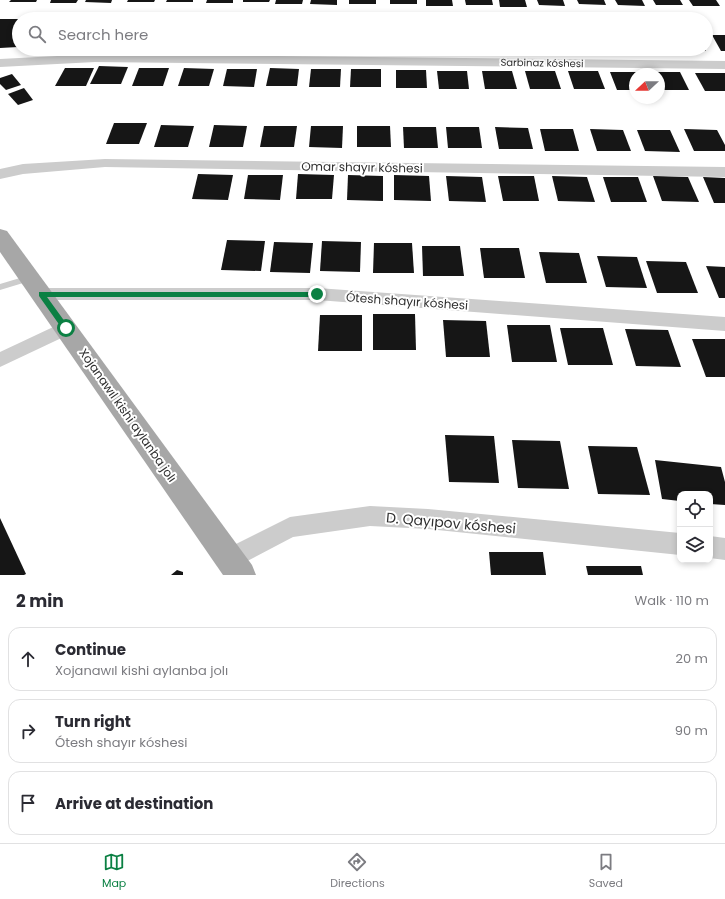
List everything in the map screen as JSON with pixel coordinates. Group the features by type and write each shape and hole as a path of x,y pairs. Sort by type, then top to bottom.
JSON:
{"main road":[{"name":"Xojanawıl kishi aylanba jolı","path":"0,236 236,567"}],"street":[{"name":"Sarbinaz kóshesi","path":"0,63 95,58 725,65"},
{"name":"Omar shayır kóshesi","path":"0,174 23,169 105,163 725,172"},
{"name":"Ótesh shayır kóshesi","path":"36,286 317,294 725,324"},
{"path":"0,360 66,328"},
{"name":"D. Qayıpov kóshesi","path":"236,567 290,527 370,516 428,519 677,544"},
{"path":"713,547 725,549"}],"lane":[{"path":"0,287 36,286"}],"building":[{"path":"11,0 37,0 36,2 9,2"},
{"path":"51,0 78,0 76,3 50,3"},
{"path":"86,0 112,0 111,3 85,2"},
{"path":"128,0 155,0 154,2 127,2"},
{"path":"167,0 193,0 193,2 166,2"},
{"path":"207,0 233,0 233,3 206,3"},
{"path":"243,0 270,0 269,2 243,2"},
{"path":"276,0 303,0 302,4 275,4"},
{"path":"311,0 337,0 337,5 310,4"},
{"path":"349,0 376,0 376,4 349,4"},
{"path":"390,0 417,0 417,4 390,4"},
{"path":"426,0 452,0 453,6 426,6"},
{"path":"465,0 492,0 493,5 466,5"},
{"path":"499,0 525,0 527,7 500,7"},
{"path":"537,0 563,0 565,6 539,5"},
{"path":"577,0 604,0 606,5 579,4"},
{"path":"615,0 642,0 645,6 618,5"},
{"path":"653,0 680,0 683,5 656,5"},
{"path":"689,0 716,0 720,6 693,6"},
{"path":"0,19 12,19 12,47 0,48"},
{"path":"713,35 725,35 725,51 721,51"},
{"path":"99,66 128,67 121,84 90,84"},
{"path":"65,68 94,68 86,86 55,86"},
{"path":"139,68 169,68 163,86 132,86"},
{"path":"184,68 214,69 209,86 178,86"},
{"path":"270,68 299,69 297,86 266,86"},
{"path":"227,69 257,69 254,87 223,86"},
{"path":"311,69 341,69 340,87 309,87"},
{"path":"351,69 381,69 381,87 350,87"},
{"path":"396,70 426,70 427,88 396,88"},
{"path":"437,71 467,71 469,89 439,89"},
{"path":"482,71 512,71 517,89 485,89"},
{"path":"525,71 555,71 561,89 530,89"},
{"path":"568,71 598,71 605,89 574,89"},
{"path":"610,72 629,72 629,90 617,90"},
{"path":"665,72 680,72 689,90 665,90"},
{"path":"695,73 725,73 725,91 705,91"},
{"path":"12,74 21,85 6,90 0,84 0,78"},
{"path":"24,88 33,100 18,105 8,94"},
{"path":"114,123 147,123 139,144 106,144"},
{"path":"161,125 194,126 188,147 154,147"},
{"path":"214,125 247,126 243,147 209,147"},
{"path":"264,126 297,126 294,147 260,147"},
{"path":"311,126 343,126 342,148 309,147"},
{"path":"357,126 390,126 391,147 357,147"},
{"path":"403,127 436,127 438,148 404,148"},
{"path":"446,127 479,127 482,148 448,148"},
{"path":"495,127 528,128 533,149 499,149"},
{"path":"540,129 573,129 579,151 545,151"},
{"path":"590,129 623,130 631,151 597,151"},
{"path":"684,129 717,130 725,145 725,151 694,151"},
{"path":"637,130 670,130 680,152 645,151"},
{"path":"198,174 233,175 228,200 192,199"},
{"path":"298,174 334,175 332,199 296,199"},
{"path":"248,175 283,175 280,200 244,199"},
{"path":"348,175 383,176 383,201 347,200"},
{"path":"394,175 429,176 431,201 394,200"},
{"path":"446,176 482,177 486,202 449,201"},
{"path":"498,176 534,176 539,201 503,201"},
{"path":"552,176 587,177 595,202 558,201"},
{"path":"653,176 688,177 699,202 662,201"},
{"path":"603,177 638,177 647,202 611,202"},
{"path":"703,177 725,178 725,203 714,203"},
{"path":"227,240 265,241 261,271 221,270"},
{"path":"322,241 361,242 360,272 320,271"},
{"path":"274,242 313,243 310,273 270,272"},
{"path":"374,243 412,243 414,273 373,273"},
{"path":"422,246 460,246 464,276 423,276"},
{"path":"480,248 519,248 525,278 484,278"},
{"path":"539,252 579,253 587,283 546,283"},
{"path":"597,256 637,257 647,288 606,287"},
{"path":"646,261 686,262 698,293 657,293"},
{"path":"706,266 725,267 725,298 719,298"},
{"path":"373,314 415,314 416,350 373,350"},
{"path":"320,315 362,315 362,351 318,351"},
{"path":"443,320 486,321 490,357 446,357"},
{"path":"507,325 550,325 557,362 512,362"},
{"path":"560,328 603,328 613,365 568,365"},
{"path":"625,329 668,330 681,367 636,366"},
{"path":"692,339 725,339 725,377 706,377"},
{"path":"445,435 494,436 499,483 449,482"},
{"path":"512,440 560,441 569,489 518,488"},
{"path":"588,446 637,447 650,495 598,494"},
{"path":"655,460 721,467 725,482 725,505 713,504 713,491 677,491 677,501 662,499"},
{"path":"0,518 26,574 24,575 0,575"},
{"path":"489,552 543,552 546,575 491,575"},
{"path":"586,566 641,566 643,575 588,575"},
{"path":"177,570 183,572 183,575 171,575"}],"route":[{"path":"66,328 41,294 317,294"}]}
